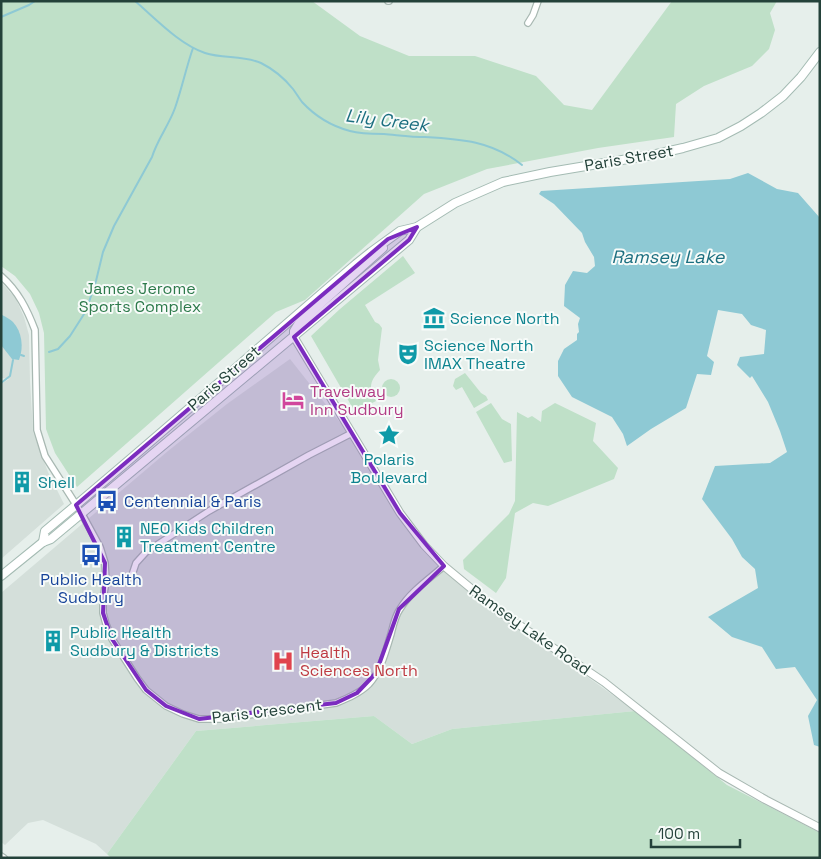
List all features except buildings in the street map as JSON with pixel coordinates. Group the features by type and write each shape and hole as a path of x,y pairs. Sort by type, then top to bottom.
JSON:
{"main road":[{"name":"Paris Street","path":"43,542 44,531 371,252 400,231 417,227 456,204 502,182 550,172 652,156 718,138 741,126 783,96 820,52"},
{"name":"Paris Street","path":"1,576 82,514 294,337 409,240 417,227"},
{"path":"294,337 294,331 299,323 371,260 400,231"},
{"path":"273,335 282,332 294,337"}],"street":[{"path":"528,24 534,15 538,1"},
{"name":"Paris Crescent","path":"1,276 21,298 35,330 37,430 45,456 82,514 100,547 105,563 106,581 103,613 106,624 112,639 136,678 146,690 166,706 183,714 199,718 220,719 336,703 357,693 369,684 376,673 386,651 399,610 411,595 444,566"},
{"name":"Ramsey Lake Road","path":"294,337 400,513 424,545 444,566 497,610 604,682 719,773 820,828"},
{"path":"106,581 121,581 128,578 132,575 136,563 146,552 209,511 352,433"}],"highlighted area":[{"path":"417,227 409,240 294,337 400,513 444,566 399,609 376,673 357,693 336,703 199,719 166,706 146,690 112,639 103,613 105,563 76,505 388,239"}],"shaded area":[{"path":"1,282 16,299 24,317 29,335 33,432 48,472 64,504 1,559 1,384 9,379 1,378"},
{"name":"Health Sciences North","path":"290,359 346,430 424,545 496,611 635,711 452,729 412,744 374,716 196,731 107,854 96,844 43,820 28,823 5,845 1,842 1,593 168,451 227,404"}],"green space":[{"name":"James Jerome Sports Complex","path":"1,1 312,1 360,36 409,56 475,56 536,76 564,105 592,110 672,1 777,1 770,13 775,30 769,49 752,66 704,86 676,104 674,137 598,148 487,169 424,194 305,300 276,312 77,487 55,453 46,429 44,333 39,313 30,294 15,276 1,266"},
{"path":"403,256 415,273 365,305 375,322 382,328 378,360 380,370 371,384 376,401 355,412 311,336"},
{"path":"465,373 488,400 474,408 462,387 456,390 453,386 455,379"},
{"path":"391,379 397,382 400,388 397,394 391,397 385,394 382,388 385,382"},
{"path":"491,403 502,419 511,424 512,461 504,463 476,412"},
{"path":"555,403 596,423 593,441 618,468 614,479 548,506 533,503 515,513 506,578 496,593 464,569 463,560 509,514 515,501 517,412 528,418 532,416 541,422 542,411"},
{"path":"635,711 727,785 820,833 820,858 111,858 107,854 196,731 374,716 412,744 452,729"}],"water":[{"name":"Ramsey Lake","path":"748,173 777,189 798,193 820,218 820,747 814,745 808,716 817,700 795,667 776,669 762,647 732,637 708,617 758,588 755,569 742,557 732,539 702,499 715,466 770,463 787,452 768,402 752,376 750,378 737,365 740,357 764,354 766,330 751,325 742,314 718,310 707,356 714,362 711,375 697,374 686,408 627,446 623,434 612,417 572,397 558,376 558,361 564,349 577,340 579,332 578,324 580,318 564,306 565,285 573,271 587,273 595,266 594,257 582,233 554,204 539,194 541,191 730,179"},
{"path":"2,315 13,322 20,335 22,345 19,360 12,359 1,345"}],"waterway":[{"name":"Lily Creek","path":"1,17 35,1"},
{"name":"Lily Creek","path":"135,1 168,30 195,49 212,55 254,61 270,68 293,89 312,112 336,126 362,133 464,140 488,146 511,157 522,165"},
{"path":"49,352 58,349 70,336 86,311 103,252 114,226 152,157 172,114 193,48"},
{"path":"1,383 10,376 13,360"}],"place":[{"name":"Science North","path":"434,318"},
{"name":"Science North IMAX Theatre","path":"408,354"},
{"name":"Travelway Inn Sudbury","path":"293,400"},
{"name":"Polaris Boulevard","path":"389,435"},
{"name":"Shell","path":"22,482"},
{"name":"Centennial & Paris","path":"107,501"},
{"name":"NEO Kids Children Treatment Centre","path":"124,537"},
{"name":"Public Health Sudbury","path":"91,555"},
{"name":"Public Health Sudbury & Districts","path":"53,641"},
{"name":"Health Sciences North","path":"283,661"}]}
